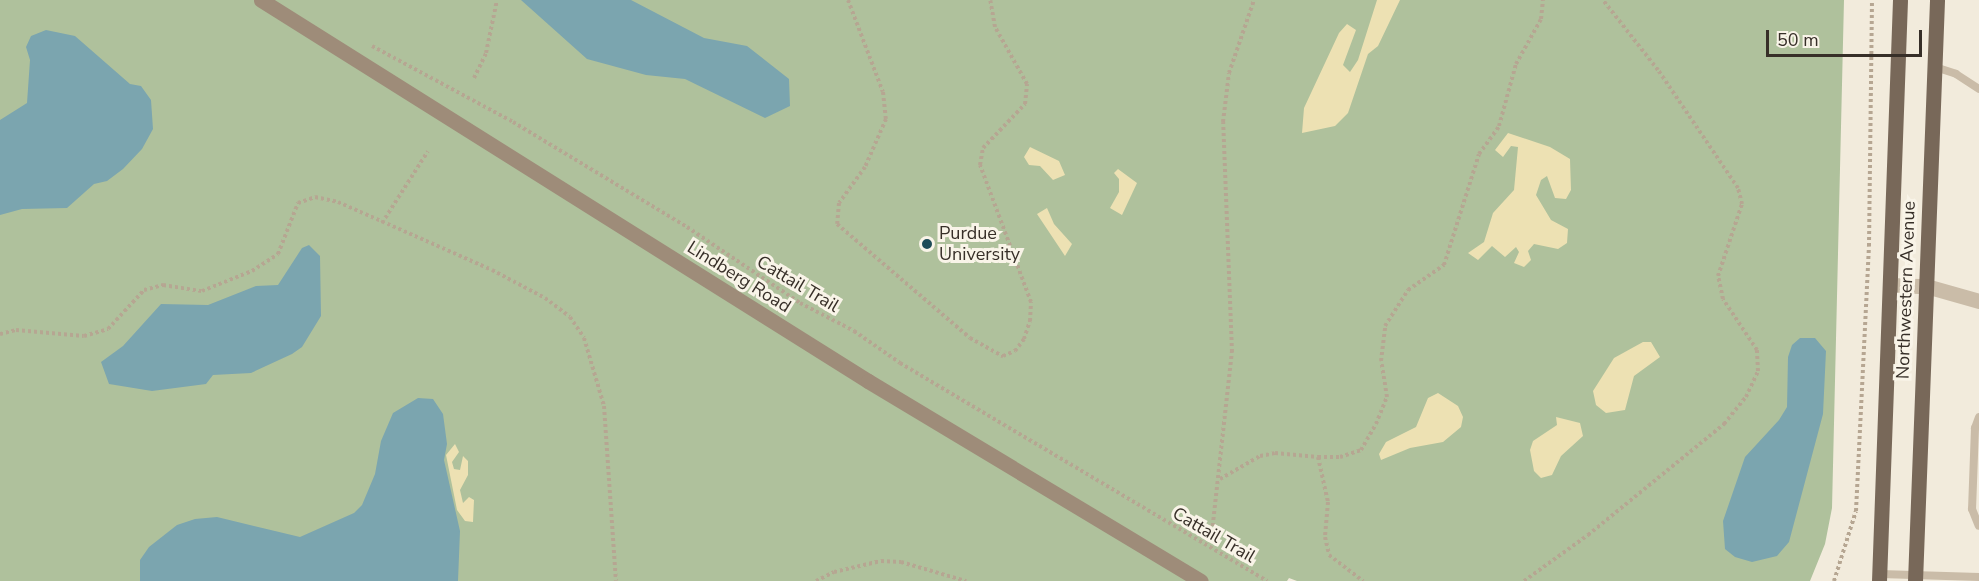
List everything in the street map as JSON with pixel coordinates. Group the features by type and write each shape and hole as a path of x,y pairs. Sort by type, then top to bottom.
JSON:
{"main road":[{"name":"Lindberg Road","path":"261,0 868,381 1201,581"},
{"name":"Northwestern Avenue","path":"1880,577 1900,0"},
{"name":"Northwestern Avenue","path":"1915,578 1937,0"}],"street":[{"path":"1891,285 1926,286 1979,301"}],"lane":[{"path":"1935,68 1956,74 1979,89"},
{"path":"1979,417 1975,428 1972,509 1979,526"},
{"path":"1880,577 1979,577"}],"path":[{"path":"474,78 486,53 497,0"},
{"path":"848,0 883,92 886,119 865,167 839,203 837,224 970,338 989,352 1003,356 1015,351 1023,339 1030,321 1031,302 980,165 983,148 1025,104 1028,84 995,27 990,0"},
{"path":"1212,532 1220,479 1233,326 1227,273 1223,122 1229,73 1254,0"},
{"path":"1220,479 1260,456 1275,453 1318,457 1340,456 1361,450 1376,424 1387,397 1381,361 1385,326 1408,290 1444,265 1479,154 1499,126 1516,64 1541,19 1543,0"},
{"path":"1524,581 1588,535 1725,424 1746,397 1758,371 1757,350 1723,298 1718,276 1742,204 1738,188 1658,70 1603,0"},
{"path":"1834,581 1856,511 1869,246 1872,0"},
{"name":"Cattail Trail","path":"361,40 513,122 687,227 800,303 854,331 909,369 1267,581"},
{"path":"382,223 428,151"},
{"path":"0,334 16,330 84,336 108,329 144,290 163,285 202,291 252,271 278,254 298,203 315,197 338,202 382,223 439,244 544,298 570,317 584,338 604,406 616,581"},
{"path":"1318,457 1328,502 1325,537 1329,555 1363,581"},
{"path":"816,581 834,572 881,561 901,562 966,581"}],"green space":[{"name":"Purdue University","path":"0,0 1844,0 1832,508 1825,544 1810,581 1297,581 1289,578 1287,581 0,581"}],"sand":[{"path":"1377,0 1400,0 1378,46 1368,54 1348,113 1335,126 1302,133 1304,108 1339,33 1347,24 1356,30 1343,65 1350,72 1358,60"},
{"path":"1508,133 1550,147 1570,159 1571,190 1566,199 1555,198 1547,176 1541,180 1536,195 1551,220 1568,229 1567,243 1558,249 1534,244 1528,251 1531,260 1524,267 1514,263 1519,252 1516,247 1505,257 1492,246 1478,260 1468,253 1484,242 1493,213 1514,190 1518,147 1511,146 1503,157 1495,150"},
{"path":"1030,147 1059,161 1065,175 1053,180 1040,166 1029,165 1024,157"},
{"path":"1118,169 1137,183 1122,215 1110,208 1119,192 1119,179 1114,173"},
{"path":"1047,208 1054,224 1072,244 1065,256 1037,214"},
{"path":"1643,342 1651,342 1660,357 1634,376 1625,410 1606,413 1596,405 1593,391 1614,358"},
{"path":"1438,393 1458,406 1463,417 1461,427 1443,442 1410,448 1381,460 1379,454 1386,442 1416,427 1428,398"},
{"path":"1556,417 1580,423 1583,436 1561,456 1552,475 1541,478 1534,471 1530,450 1533,441 1557,425"},
{"path":"455,444 459,452 452,462 454,469 460,470 463,456 468,461 468,475 460,490 463,503 469,497 474,500 473,522 465,521 457,510 446,455"}],"water":[{"path":"521,0 631,0 704,38 747,46 789,79 790,106 765,118 685,79 646,75 587,59"},
{"path":"46,30 75,36 130,84 141,86 151,100 153,129 142,149 123,169 107,181 94,184 67,208 22,209 0,215 0,120 27,103 30,60 26,47 31,36"},
{"path":"309,245 320,256 321,316 302,347 292,354 251,373 213,375 206,384 152,391 109,384 101,362 123,346 161,304 208,305 256,286 278,285 302,248"},
{"path":"1800,338 1815,338 1826,351 1823,414 1789,542 1777,556 1752,562 1735,557 1725,549 1723,521 1745,457 1779,420 1787,407 1788,357 1792,345"},
{"path":"418,398 433,399 443,414 447,444 444,460 460,531 458,581 140,581 140,560 149,547 177,525 195,519 217,517 300,537 354,513 362,505 375,474 381,441 393,413"}],"place":[{"name":"Purdue University","path":"927,244"}]}
